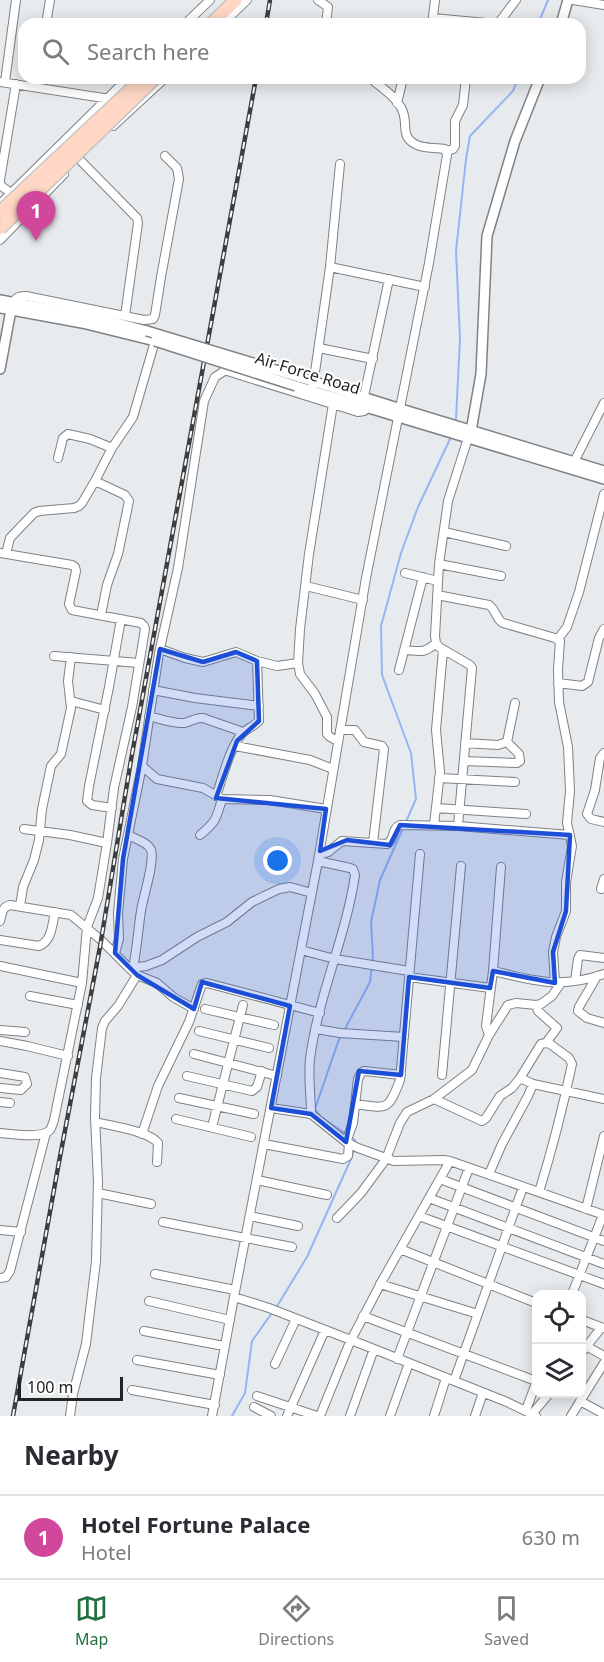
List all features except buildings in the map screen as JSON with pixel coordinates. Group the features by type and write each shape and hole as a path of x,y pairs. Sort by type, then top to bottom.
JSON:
{"main road":[{"path":"206,18 224,0"},
{"path":"217,18 236,0"},
{"path":"0,212 137,84"},
{"path":"0,228 149,84"}],"street":[{"path":"16,0 3,82 138,103"},
{"path":"47,18 50,0"},
{"path":"191,18 210,0"},
{"path":"228,18 248,0"},
{"path":"318,0 328,7 327,18"},
{"path":"433,18 435,0"},
{"path":"502,18 516,0"},
{"path":"563,18 568,0"},
{"path":"573,0 604,5"},
{"path":"11,193 0,185 3,151 16,84"},
{"path":"35,88 36,84"},
{"path":"0,204 122,84"},
{"path":"0,240 79,159 159,84"},
{"path":"377,84 392,96 404,114 408,139 420,146 442,148 447,151 455,146 455,121 464,105 465,84"},
{"path":"397,103 402,84"},
{"path":"405,650 425,651 436,643 439,564 449,495 470,435 481,374 487,236 515,141 535,84"},
{"path":"212,1416 319,858 366,578 425,287 447,151"},
{"path":"0,369 14,299 19,296 153,319 178,178 177,168 165,156"},
{"path":"79,159 137,218 125,316"},
{"path":"313,386 330,267 340,164"},
{"path":"330,267 425,287"},
{"path":"115,953 119,939 118,913 128,835 142,766 160,649 179,560 204,401 215,377 228,368 358,412 364,411 389,279"},
{"name":"Air Force Road","path":"0,300 12,307 156,341 228,368 297,381"},
{"name":"Air Force Road","path":"0,308 12,307 102,320 147,331 604,479"},
{"path":"0,1278 9,1273 46,1133 50,1130 54,1120 82,983 87,927 98,898 114,788 132,707 144,626 141,623 75,611 70,608 76,575 75,567 72,565 3,554 10,538 30,516 39,511 79,506 112,448 133,417 156,341"},
{"path":"319,348 373,359"},
{"path":"574,462 604,403"},
{"path":"333,404 309,554 298,663 300,674 315,694 327,717 327,734 338,741"},
{"path":"58,459 63,438 68,434 90,438 112,448"},
{"name":"Air Force Road","path":"470,435 604,471"},
{"path":"95,481 125,495 129,501 101,615"},
{"path":"558,639 567,627 579,592 604,494"},
{"path":"444,532 506,546"},
{"path":"439,564 501,576"},
{"path":"405,573 438,581"},
{"path":"399,670 423,577"},
{"path":"306,586 363,600"},
{"path":"337,1218 361,1193 386,1159 407,1112 434,1099 472,1070 497,1020 511,1003 541,1004 552,996 558,983 553,952 566,911 566,882 572,846 567,823 570,791 568,747 559,707 558,664 561,645 558,639 503,623 489,605 437,595"},
{"path":"112,808 92,805 87,801 121,619"},
{"path":"558,684 582,686 588,682 599,638 604,629"},
{"path":"436,643 472,668 458,826"},
{"path":"160,649 203,662 236,652 277,666 298,663"},
{"path":"434,825 439,778 436,730 443,650"},
{"path":"54,656 139,663"},
{"path":"20,906 22,891 34,860 51,766 61,754 71,701 68,681 71,657"},
{"path":"200,835 216,820 219,797 235,746 243,732 259,721 257,661"},
{"path":"153,690 259,706"},
{"path":"71,701 105,710"},
{"path":"507,742 514,703"},
{"path":"150,716 180,723 186,723 198,717 243,732"},
{"path":"340,730 355,730 364,742 382,746 384,749 372,843"},
{"path":"465,743 498,745 507,742"},
{"path":"464,761 517,763 520,761 519,754 507,742"},
{"path":"235,746 310,760 333,769"},
{"path":"604,753 600,756 595,790 587,814 591,819 604,822"},
{"path":"142,766 157,779 203,788 219,797 270,800 326,809"},
{"path":"439,778 515,782"},
{"path":"436,808 526,814"},
{"path":"319,858 342,841 390,843 394,830 400,825 458,826 570,835"},
{"path":"24,829 107,843"},
{"path":"69,1416 83,1359 96,1261 98,1193 96,1072 102,1028 118,1006 133,970 141,909 151,866 152,850 128,835"},
{"path":"356,1104 381,1107 387,1105 393,1098 401,1075 420,854"},
{"path":"311,1114 310,1060 355,872 350,868 319,858"},
{"path":"442,1076 461,866"},
{"path":"489,1035 486,1026 501,867"},
{"path":"602,889 604,879"},
{"path":"133,970 162,960 197,937 227,922 252,902 279,889 290,887 312,893"},
{"path":"0,921 3,909 10,905 71,915 133,970 157,983 173,997 194,1009"},
{"path":"0,940 43,945 49,939 55,912"},
{"path":"301,950 452,983 490,988"},
{"path":"575,981 580,955 604,958"},
{"path":"0,966 82,983"},
{"path":"492,971 558,983 600,975"},
{"path":"600,975 578,1011 587,1018 604,1023"},
{"path":"142,1134 158,1086 189,1022 204,983 320,1013"},
{"path":"30,996 78,1005"},
{"path":"212,1127 243,1005"},
{"path":"434,1099 482,1121 486,1118 500,1096 512,1088 520,1078 541,1044 546,1042 557,1028 538,1011 536,1005"},
{"path":"205,1009 274,1025"},
{"path":"316,1029 349,1034 404,1037"},
{"path":"0,1030 25,1032"},
{"path":"199,1031 269,1048"},
{"path":"0,1041 68,1056"},
{"path":"539,1192 567,1090 571,1061 546,1042"},
{"path":"194,1053 277,1076"},
{"path":"188,1076 252,1091 255,1090 262,1071"},
{"path":"264,1144 343,1159 348,1155 351,1141 358,1079 361,1073 364,1071 401,1075"},
{"path":"0,1073 25,1077 27,1084 21,1090 0,1088"},
{"path":"520,1078 533,1084 604,1099"},
{"path":"489,1174 500,1147 533,1084"},
{"path":"179,1098 254,1114"},
{"path":"0,1102 10,1103"},
{"path":"271,1108 311,1114 351,1141 386,1159 399,1162 450,1161 603,1215 573,1290"},
{"path":"176,1119 251,1137"},
{"path":"96,1122 157,1140 157,1162"},
{"path":"0,1133 23,1135 46,1133"},
{"path":"586,1209 604,1137"},
{"path":"257,1396 318,1416 363,1316 450,1161"},
{"path":"398,1359 469,1167"},
{"path":"440,1179 604,1241"},
{"path":"257,1180 327,1195"},
{"path":"434,1416 464,1354 523,1187"},
{"path":"98,1193 151,1204"},
{"path":"429,1198 604,1264"},
{"path":"250,1216 298,1226"},
{"path":"419,1216 604,1284"},
{"path":"163,1222 292,1247"},
{"path":"0,1230 21,1232"},
{"path":"400,1249 532,1301"},
{"path":"155,1274 234,1293 531,1413"},
{"path":"380,1284 478,1314"},
{"path":"149,1301 230,1320"},
{"path":"363,1316 532,1380"},
{"path":"275,1364 296,1319"},
{"path":"586,1322 602,1328 586,1347"},
{"path":"286,1416 325,1330"},
{"path":"144,1331 224,1346"},
{"path":"350,1416 374,1349"},
{"path":"586,1350 604,1356"},
{"path":"137,1360 220,1375"},
{"path":"390,1416 409,1363"},
{"path":"571,1416 604,1363"},
{"path":"132,1390 215,1405"},
{"path":"475,1416 483,1393"},
{"path":"531,1413 534,1398"},
{"path":"531,1413 545,1398"},
{"path":"580,1401 604,1414"},
{"path":"254,1407 271,1416"}],"highlighted area":[{"path":"160,649 203,662 236,652 257,661 259,721 237,741 216,798 326,809 320,851 347,840 390,845 400,825 570,835 566,911 553,952 555,983 493,971 490,988 409,977 401,1075 359,1071 346,1142 311,1114 271,1108 290,1006 202,982 194,1009 137,975 115,953 123,859"}],"waterway":[{"path":"540,18 548,0"},
{"path":"456,419 460,339 456,251 470,136 513,91 516,84"},
{"path":"232,1416 245,1393 252,1341 307,1257 356,1144 355,1140 321,1117 315,1109 338,1042 370,982 373,956 371,922 380,880 416,799 411,753 382,675 381,626 401,553 418,507 450,439"}],"railway":[{"path":"267,18 270,0"},
{"path":"13,1416 255,84"}],"place":[{"name":"Hotel Fortune Palace","path":"36,241"}]}
